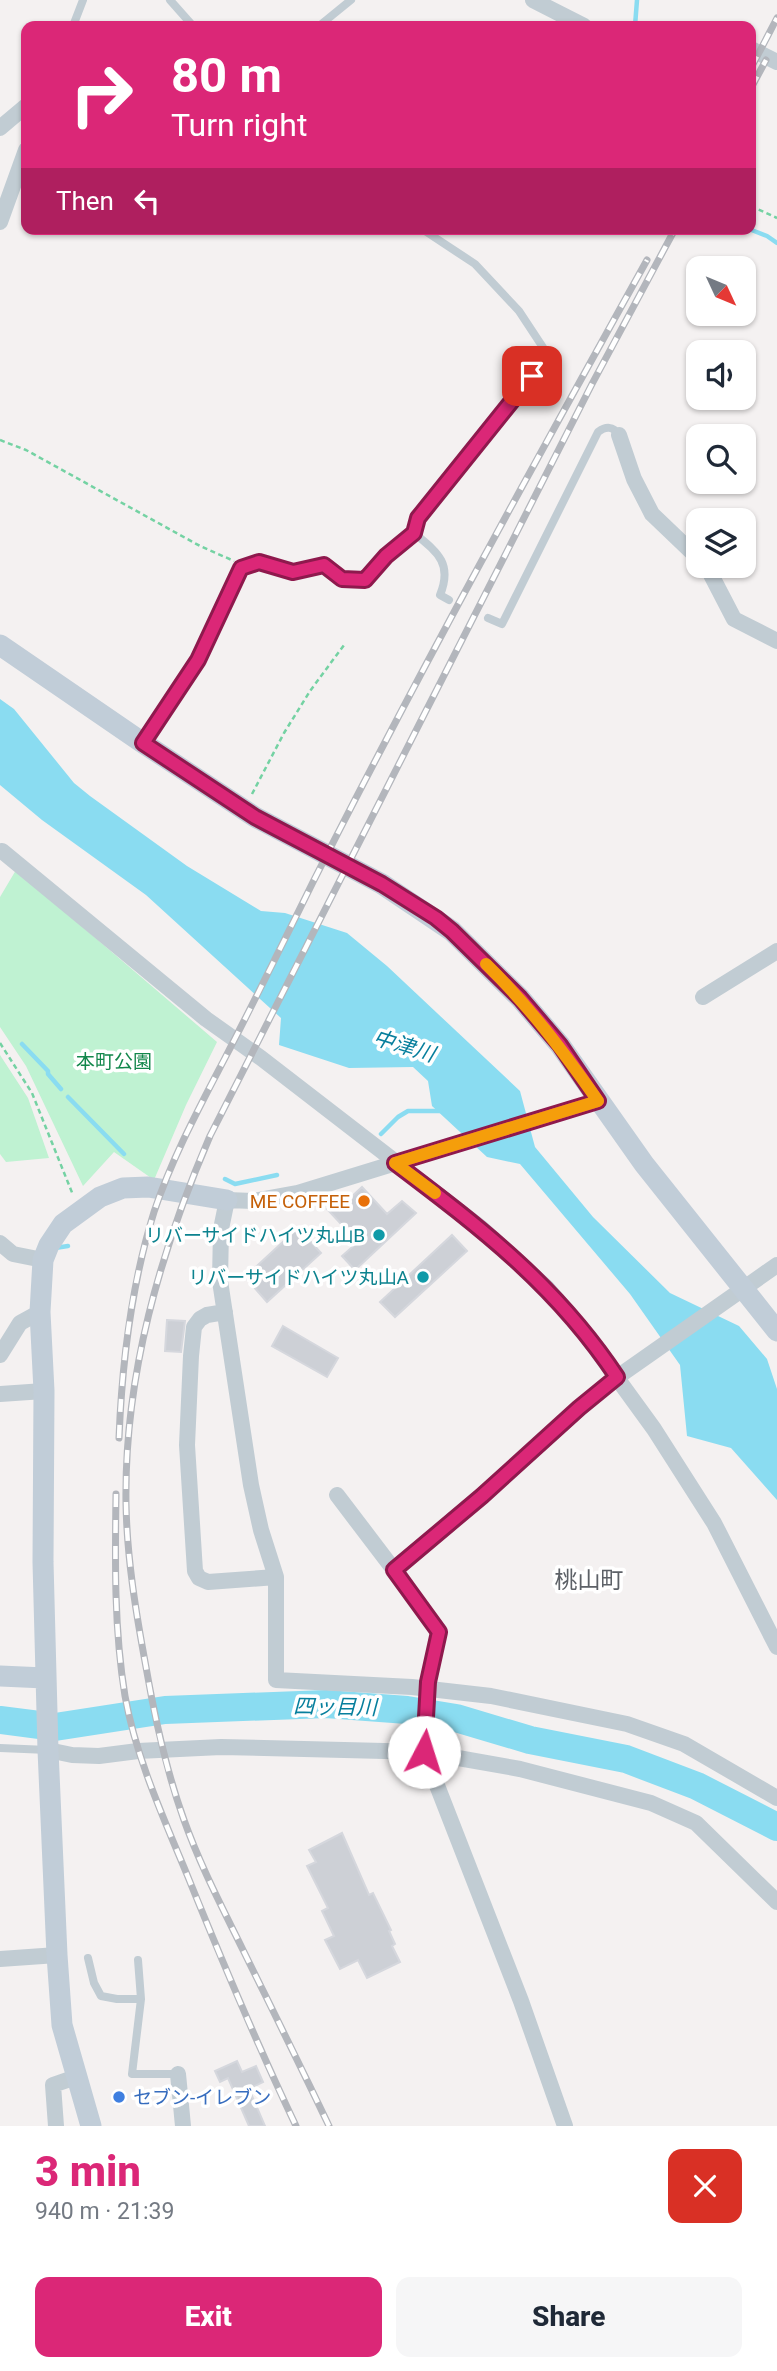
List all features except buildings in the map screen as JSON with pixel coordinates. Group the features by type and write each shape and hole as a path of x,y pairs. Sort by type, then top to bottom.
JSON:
{"street":[{"path":"533,0 574,21"},
{"path":"756,51 777,62"},
{"path":"0,128 21,110"},
{"path":"0,222 21,164"},
{"path":"619,435 634,479 652,514 686,547"},
{"path":"713,578 734,619 777,641"},
{"path":"0,645 244,810 302,844 382,884 452,931 520,998 560,1045 588,1105 644,1164 738,1293 777,1331"},
{"path":"1,850 206,1019 261,1058 480,1227 547,1288 621,1374 714,1523 777,1647"},
{"path":"703,997 777,951"},
{"path":"91,2126 62,2025 57,1955 46,1689 43,1562 44,1391 40,1312 43,1260 49,1245 63,1224 79,1211 100,1197 123,1188 148,1187 227,1200 253,1201 298,1193 588,1105"},
{"path":"227,1200 221,1229 220,1281 251,1485 261,1530 276,1577 276,1680 428,1695 491,1696 626,1724 684,1744 777,1798"},
{"path":"0,1243 13,1254 43,1260"},
{"path":"394,1570 621,1374 777,1265"},
{"path":"0,1354 20,1323 40,1312"},
{"path":"225,1312 207,1315 194,1326 187,1445 195,1571 200,1578 208,1582 276,1577"},
{"path":"0,1394 44,1391"},
{"path":"337,1495 439,1632 428,1695 424,1748 521,2001 565,2126"},
{"path":"0,1676 46,1689"},
{"path":"48,1746 72,1755 99,1756 138,1751 221,1747 424,1748 520,1769 651,1803 696,1822 777,1902"},
{"path":"0,1959 57,1955"},
{"path":"178,2074 183,2126"},
{"path":"56,2126 53,2085 76,2077"}],"lane":[{"path":"75,21 83,0"},
{"path":"170,0 189,21"},
{"path":"325,21 351,0"},
{"path":"143,743 198,660 241,568 259,562 293,572 324,565 342,579 365,580 386,556 414,533 418,518 548,355 519,311 475,264 431,235"},
{"path":"488,618 502,624 598,432 609,427 615,429 619,435"},
{"path":"414,533 430,546 442,562 446,572 440,595 449,600"},
{"path":"0,1748 48,1746"},
{"path":"88,1958 94,1983 101,1996 141,1999"},
{"path":"138,1960 141,1999 132,2074 178,2074"}],"path":[{"path":"756,208 777,218"},
{"path":"0,440 26,450 200,546 247,566"},
{"path":"244,810 284,733 344,645"},
{"path":"0,1043 32,1093 79,1211"}],"green space":[{"name":"本町公園","path":"16,870 217,1042 154,1180 114,1152 83,1186 26,1066 0,1027 0,897"},
{"name":"本町公園","path":"0,1055 28,1098 49,1158 6,1162 0,1154"}],"water":[{"name":"中津川","path":"0,699 14,709 74,783 90,796 187,866 261,911 285,913 347,933 387,966 520,1091 535,1147 593,1217 670,1293 739,1326 767,1359 777,1389 777,1500 731,1448 687,1436 680,1365 630,1294 520,1164 487,1157 432,1106 428,1081 413,1067 349,1068 279,1045 281,1018 146,895 42,820 0,785"}],"waterway":[{"path":"635,21 637,0"},
{"path":"756,232 777,243"},
{"path":"22,1044 61,1089"},
{"path":"68,1097 124,1154"},
{"path":"381,1134 408,1111 441,1111"},
{"path":"225,1179 235,1184 277,1175"},
{"path":"55,1248 68,1246"},
{"name":"四ッ目川","path":"0,1720 55,1727 165,1710 326,1704 407,1710 456,1718 530,1740 626,1759 697,1786 777,1827"}],"railway":[{"path":"756,58 777,18"},
{"path":"756,79 766,60"},
{"path":"329,2126 204,1870 190,1837 162,1744 136,1606 127,1525 127,1456 139,1362 161,1270 210,1136 592,384 672,235"},
{"path":"119,1438 125,1352 139,1268 154,1212 178,1153 394,725 647,260"},
{"path":"116,1494 119,1646 125,1696 136,1742 160,1811 296,2126"}],"slow traffic":[{"path":"435,1193 395,1163 598,1101 560,1045 520,998 486,964"}],"place":[{"name":"ME COFFEE","path":"364,1201"},
{"name":"リバーサイドハイツ丸山B","path":"379,1235"},
{"name":"リバーサイドハイツ丸山A","path":"423,1277"},
{"name":"セブン-イレブン","path":"119,2097"}],"district":[{"name":"桃山町","path":"589,1580"}],"route":[{"path":"424,1752 428,1682 439,1632 394,1570 617,1377 547,1288 480,1227 395,1163 598,1101 560,1045 520,998 436,918 382,884 255,817 143,743 198,660 241,568 259,562 293,572 324,565 342,579 365,580 386,556 414,533 418,518 532,376"}]}
